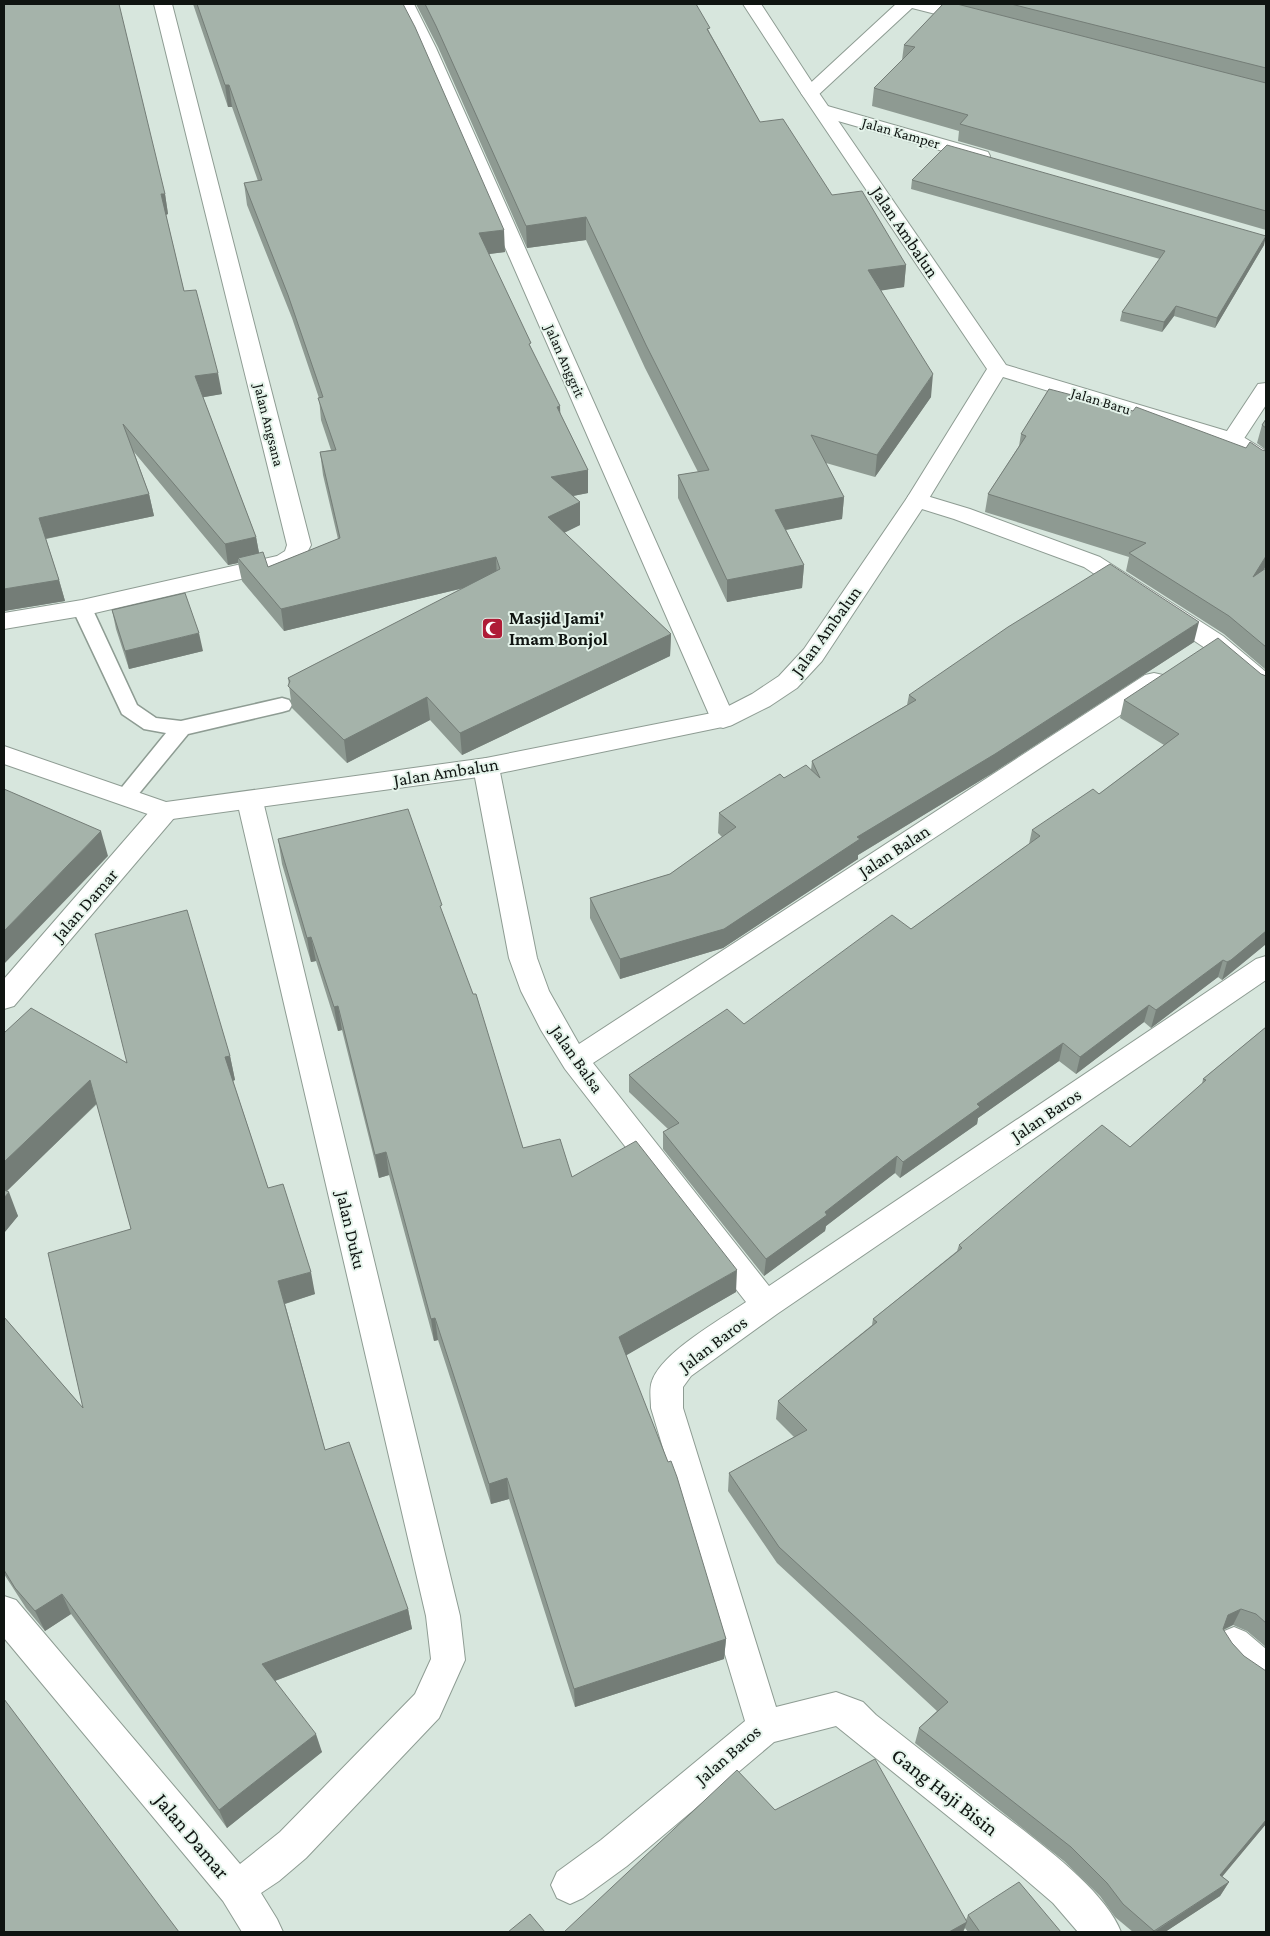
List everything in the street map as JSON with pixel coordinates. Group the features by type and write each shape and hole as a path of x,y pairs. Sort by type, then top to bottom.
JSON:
{"street":[{"name":"Jalan Angsana","path":"4,621 82,608 284,562 295,555 299,545 163,4"},
{"name":"Jalan Anggrit","path":"405,4 427,48 723,719"},
{"name":"Jalan Ambalun","path":"4,755 165,811 250,801 486,767 723,719 761,700 788,682 813,655 917,500 998,370 810,93 752,4"},
{"path":"810,93 906,4"},
{"path":"918,4 996,24"},
{"name":"Jalan Kamper","path":"824,111 997,161"},
{"name":"Jalan Baru","path":"998,370 1232,440"},
{"path":"1266,389 1232,440 1266,461"},
{"path":"917,500 962,514 1092,562 1214,642 1266,685"},
{"name":"Jalan Balan","path":"575,1061 1214,642"},
{"name":"Jalan Balsa","path":"486,767 523,958 535,991 551,1022 575,1061 766,1305"},
{"name":"Jalan Duku","path":"250,801 443,1616 448,1660"},
{"name":"Jalan Damar","path":"4,998 165,811"},
{"name":"Jalan Baros","path":"570,1885 614,1854 765,1727 667,1408 667,1384 680,1366 766,1305 1266,966"},
{"name":"Jalan Damar","path":"4,1612 236,1888 266,1868 293,1846 427,1706 448,1660"},
{"path":"1234,1644 1266,1672"},
{"name":"Gang Haji Bisin","path":"765,1727 836,1709 851,1714 863,1726 1059,1884 1102,1932"},
{"path":"236,1888 264,1932"}],"lane":[{"path":"82,608 129,709 152,724 181,728 282,705"},
{"path":"125,797 181,728"}],"building":[{"path":"4,4 119,4 165,194 161,194 184,291 196,290 218,373 195,376 256,537 225,544 123,424 149,494 39,518 59,580 4,589"},
{"path":"197,4 403,4 415,27 504,230 479,233 531,343 529,344 560,406 557,407 588,470 551,477 580,502 548,517 671,634 460,733 427,697 344,740 288,686 290,681 288,678 500,569 496,557 281,609 238,558 263,552 268,567 340,538 320,452 336,450 318,398 323,397 288,295 244,183 262,180 229,85 225,85"},
{"path":"425,4 696,4 710,28 707,29 760,122 783,119 832,195 862,191 906,265 868,270 933,374 877,455 811,435 844,497 775,510 804,565 727,580 678,475 709,470 646,345 586,217 526,226"},
{"path":"943,4 957,4 1266,83 1266,211 960,124 968,115 874,88 915,47 904,45"},
{"path":"1011,4 1266,4 1266,68"},
{"path":"947,145 1266,236 1217,318 1176,306 1164,322 1122,312 1165,251 912,180"},
{"path":"1049,389 1133,411 1136,407 1246,448 1250,442 1266,451 1266,556 1253,577 1266,568 1266,647 1229,616 1129,553 1146,543 988,494 1026,436 1021,434"},
{"path":"1266,419 1266,428 1262,425"},
{"path":"1110,564 1199,622 995,754 857,837 860,839 724,929 620,959 590,898 670,874 736,827 719,813 780,774 784,778 806,765 820,778 812,761 916,700 909,695 1008,627"},
{"path":"185,593 199,633 125,651 112,610"},
{"path":"1218,638 1261,674 1266,676 1266,931 1231,960 1227,962 1223,960 1156,1010 1149,1005 1080,1057 1063,1043 977,1104 980,1107 903,1162 897,1156 825,1212 827,1215 766,1259 663,1132 679,1123 629,1075 727,1009 744,1024 892,915 911,929 1040,836 1032,830 1093,789 1099,794 1179,734 1124,700"},
{"path":"4,789 101,831 4,931"},
{"path":"408,809 442,905 440,906 473,994 476,994 523,1148 560,1139 572,1177 636,1141 737,1270 619,1337 668,1462 671,1461 677,1477 726,1639 574,1689 507,1478 489,1484 435,1318 431,1319 386,1152 375,1155 338,1006 334,1007 311,937 307,938 278,839"},
{"path":"187,910 230,1056 225,1057 268,1188 283,1184 311,1272 278,1281 325,1450 349,1442 408,1609 262,1664 316,1734 219,1810 62,1594 35,1611 15,1588 4,1570 4,1317 83,1408 48,1253 131,1229 90,1080 4,1162 4,1033 31,1008 127,1063 95,934"},
{"path":"1266,1027 1266,1623 1256,1614 1241,1609 1228,1615 1223,1629 1244,1656 1266,1671 1266,1820 1220,1875 1229,1882 1154,1931 1123,1904 1107,1883 1071,1847 919,1728 948,1702 779,1547 729,1473 807,1430 778,1401 877,1322 873,1319 962,1248 959,1245 1102,1125 1130,1147 1206,1080 1203,1079"},
{"path":"4,1190 9,1192 4,1198"},
{"path":"4,1699 179,1932 4,1932"},
{"path":"875,1759 967,1922 949,1932 564,1932 737,1770 775,1810"},
{"path":"1019,1882 1061,1932 980,1932 968,1915"},
{"path":"530,1914 545,1932 508,1932"}],"place":[{"name":"Masjid Jami' Imam Bonjol","path":"493,628"}]}
